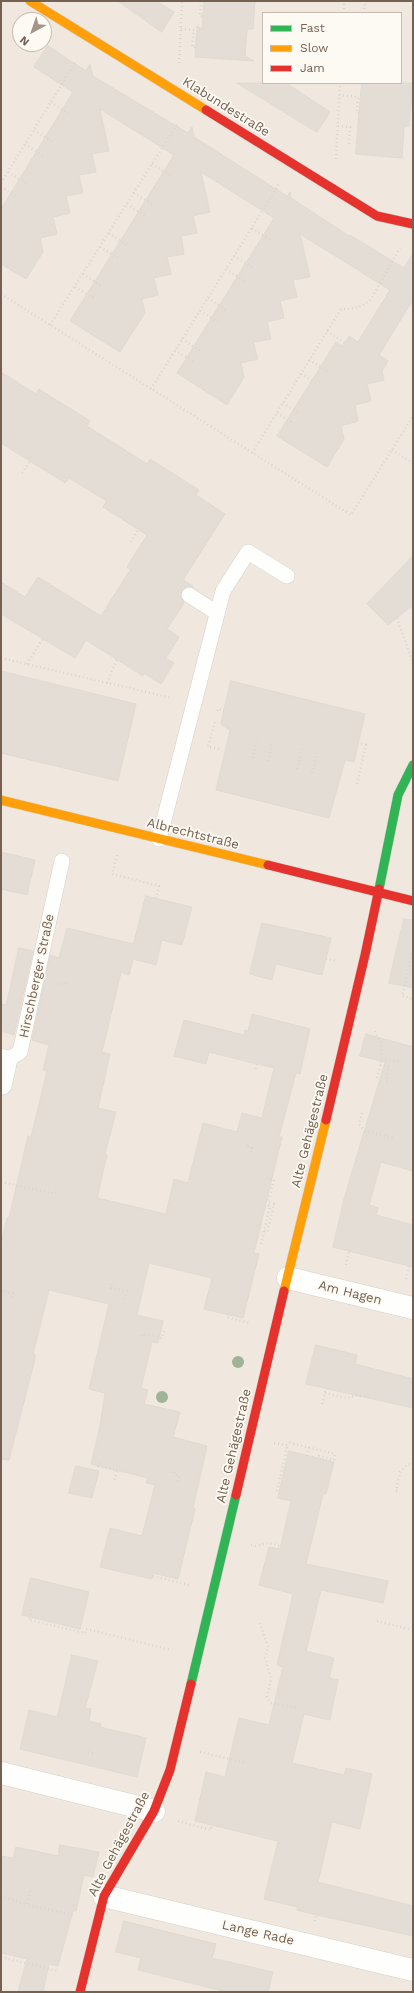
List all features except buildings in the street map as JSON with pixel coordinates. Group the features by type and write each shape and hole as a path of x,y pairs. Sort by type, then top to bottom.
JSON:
{"street":[{"name":"Klabundestraße","path":"30,1 377,216 413,224"},
{"path":"378,893 398,795 413,765"},
{"name":"Albrechtstraße","path":"1,800 413,901"},
{"name":"Alte Gehägestraße","path":"80,1992 104,1896 154,1811 170,1770 362,968 378,893"},
{"name":"Hirschberger Straße","path":"1,1084 4,1061"},
{"name":"Am Hagen","path":"288,1278 409,1312"},
{"path":"1,1772 154,1811"},
{"name":"Lange Rade","path":"104,1896 413,1970"}],"lane":[{"path":"159,839 223,590 248,552 287,576"},
{"path":"189,595 217,614"},
{"name":"Hirschberger Straße","path":"4,1061 20,1052 62,861"}],"path":[{"path":"178,67 182,1"},
{"path":"201,1 200,16 203,16"},
{"path":"344,1 344,12"},
{"path":"364,12 365,1"},
{"path":"181,29 194,30 192,46 196,47"},
{"path":"1,183 77,59"},
{"path":"335,166 340,84"},
{"path":"339,95 358,97 357,113 360,113"},
{"path":"51,102 69,114"},
{"path":"50,325 179,122"},
{"path":"338,126 350,127 349,144 352,144"},
{"path":"34,130 52,142"},
{"path":"25,144 44,156"},
{"path":"152,164 170,175"},
{"path":"8,172 26,183"},
{"path":"151,389 282,179"},
{"path":"1,187 17,197"},
{"path":"134,192 152,204"},
{"path":"127,204 145,216"},
{"path":"252,228 270,240"},
{"path":"108,233 127,245"},
{"path":"252,453 341,309 364,306 371,299 403,241"},
{"path":"100,247 118,258"},
{"path":"234,256 253,268"},
{"path":"226,269 244,281"},
{"path":"83,274 101,286"},
{"path":"75,286 93,298"},
{"path":"1,294 350,515 413,416"},
{"path":"208,298 226,310"},
{"path":"200,310 218,322"},
{"path":"327,331 345,343"},
{"path":"182,339 200,351"},
{"path":"175,350 194,362"},
{"path":"309,360 327,372"},
{"path":"301,374 318,384"},
{"path":"283,403 300,413"},
{"path":"277,413 294,424"},
{"path":"392,450 413,463"},
{"path":"22,473 30,461"},
{"path":"131,542 138,529"},
{"path":"396,618 413,663"},
{"path":"27,664 43,638"},
{"path":"107,683 118,657"},
{"path":"1,658 179,699"},
{"path":"220,749 208,746 218,708 224,710"},
{"path":"253,758 257,738"},
{"path":"268,762 272,742"},
{"path":"357,784 366,745 358,743"},
{"path":"297,769 302,749"},
{"path":"312,773 317,753"},
{"path":"116,860 112,874 159,886 156,898"},
{"path":"413,950 402,996 413,999"},
{"path":"64,984 69,983"},
{"path":"372,1027 382,1043 382,1058 377,1078"},
{"path":"382,1058 399,1062"},
{"path":"256,1069 257,1064"},
{"path":"380,1065 389,1068 386,1081 391,1082"},
{"path":"362,1113 359,1124 365,1130 393,1138"},
{"path":"247,1144 246,1146 252,1148 251,1154"},
{"path":"264,1231 267,1232 274,1204 268,1202 274,1180 267,1178"},
{"path":"1,1182 55,1194 56,1189"},
{"path":"261,1244 270,1206 266,1205"},
{"path":"344,1272 349,1251"},
{"path":"404,1286 409,1266"},
{"path":"112,1284 112,1288 127,1292 124,1302"},
{"path":"1,1290 13,1293 11,1298"},
{"path":"227,1314 227,1317 253,1323"},
{"path":"142,1336 142,1334 162,1338 164,1329"},
{"path":"322,1404 326,1388"},
{"path":"325,1393 346,1398 359,1394 368,1397 369,1394"},
{"path":"271,1442 286,1445 290,1443 335,1454 334,1460 319,1456 318,1458"},
{"path":"277,1491 287,1448 286,1445"},
{"path":"308,1456 310,1447"},
{"path":"99,1462 98,1466 117,1471 114,1482"},
{"path":"398,1491 396,1491 400,1472 408,1464 413,1465"},
{"path":"174,1472 174,1474 179,1476 177,1484"},
{"path":"245,1544 256,1546 268,1543 280,1546"},
{"path":"152,1576 196,1587"},
{"path":"31,1610 29,1620 85,1633 86,1629 173,1650"},
{"path":"377,1621 413,1630"},
{"path":"260,1623 268,1646 265,1658 271,1679 267,1697 271,1703 298,1708"},
{"path":"88,1752 94,1754"},
{"path":"199,1752 248,1763"},
{"path":"174,1821 211,1830 212,1826"},
{"path":"27,1905 30,1891"},
{"path":"1,1896 27,1905 76,1916"},
{"path":"1,1957 62,1972"}],"shaded area":[{"path":"1,1 413,1 413,1992 1,1992"}],"traffic: fast":[{"path":"379,889 398,795 413,765"},
{"path":"191,1684 236,1495"}],"traffic: slow":[{"path":"30,1 206,110"},
{"path":"1,800 268,865"},
{"path":"284,1291 326,1120"}],"traffic: jam":[{"path":"206,110 377,216 413,224"},
{"path":"268,865 413,901"},
{"path":"326,1120 379,889"},
{"path":"236,1495 284,1291"},
{"path":"80,1992 104,1896 154,1811 170,1770 191,1684"}]}
